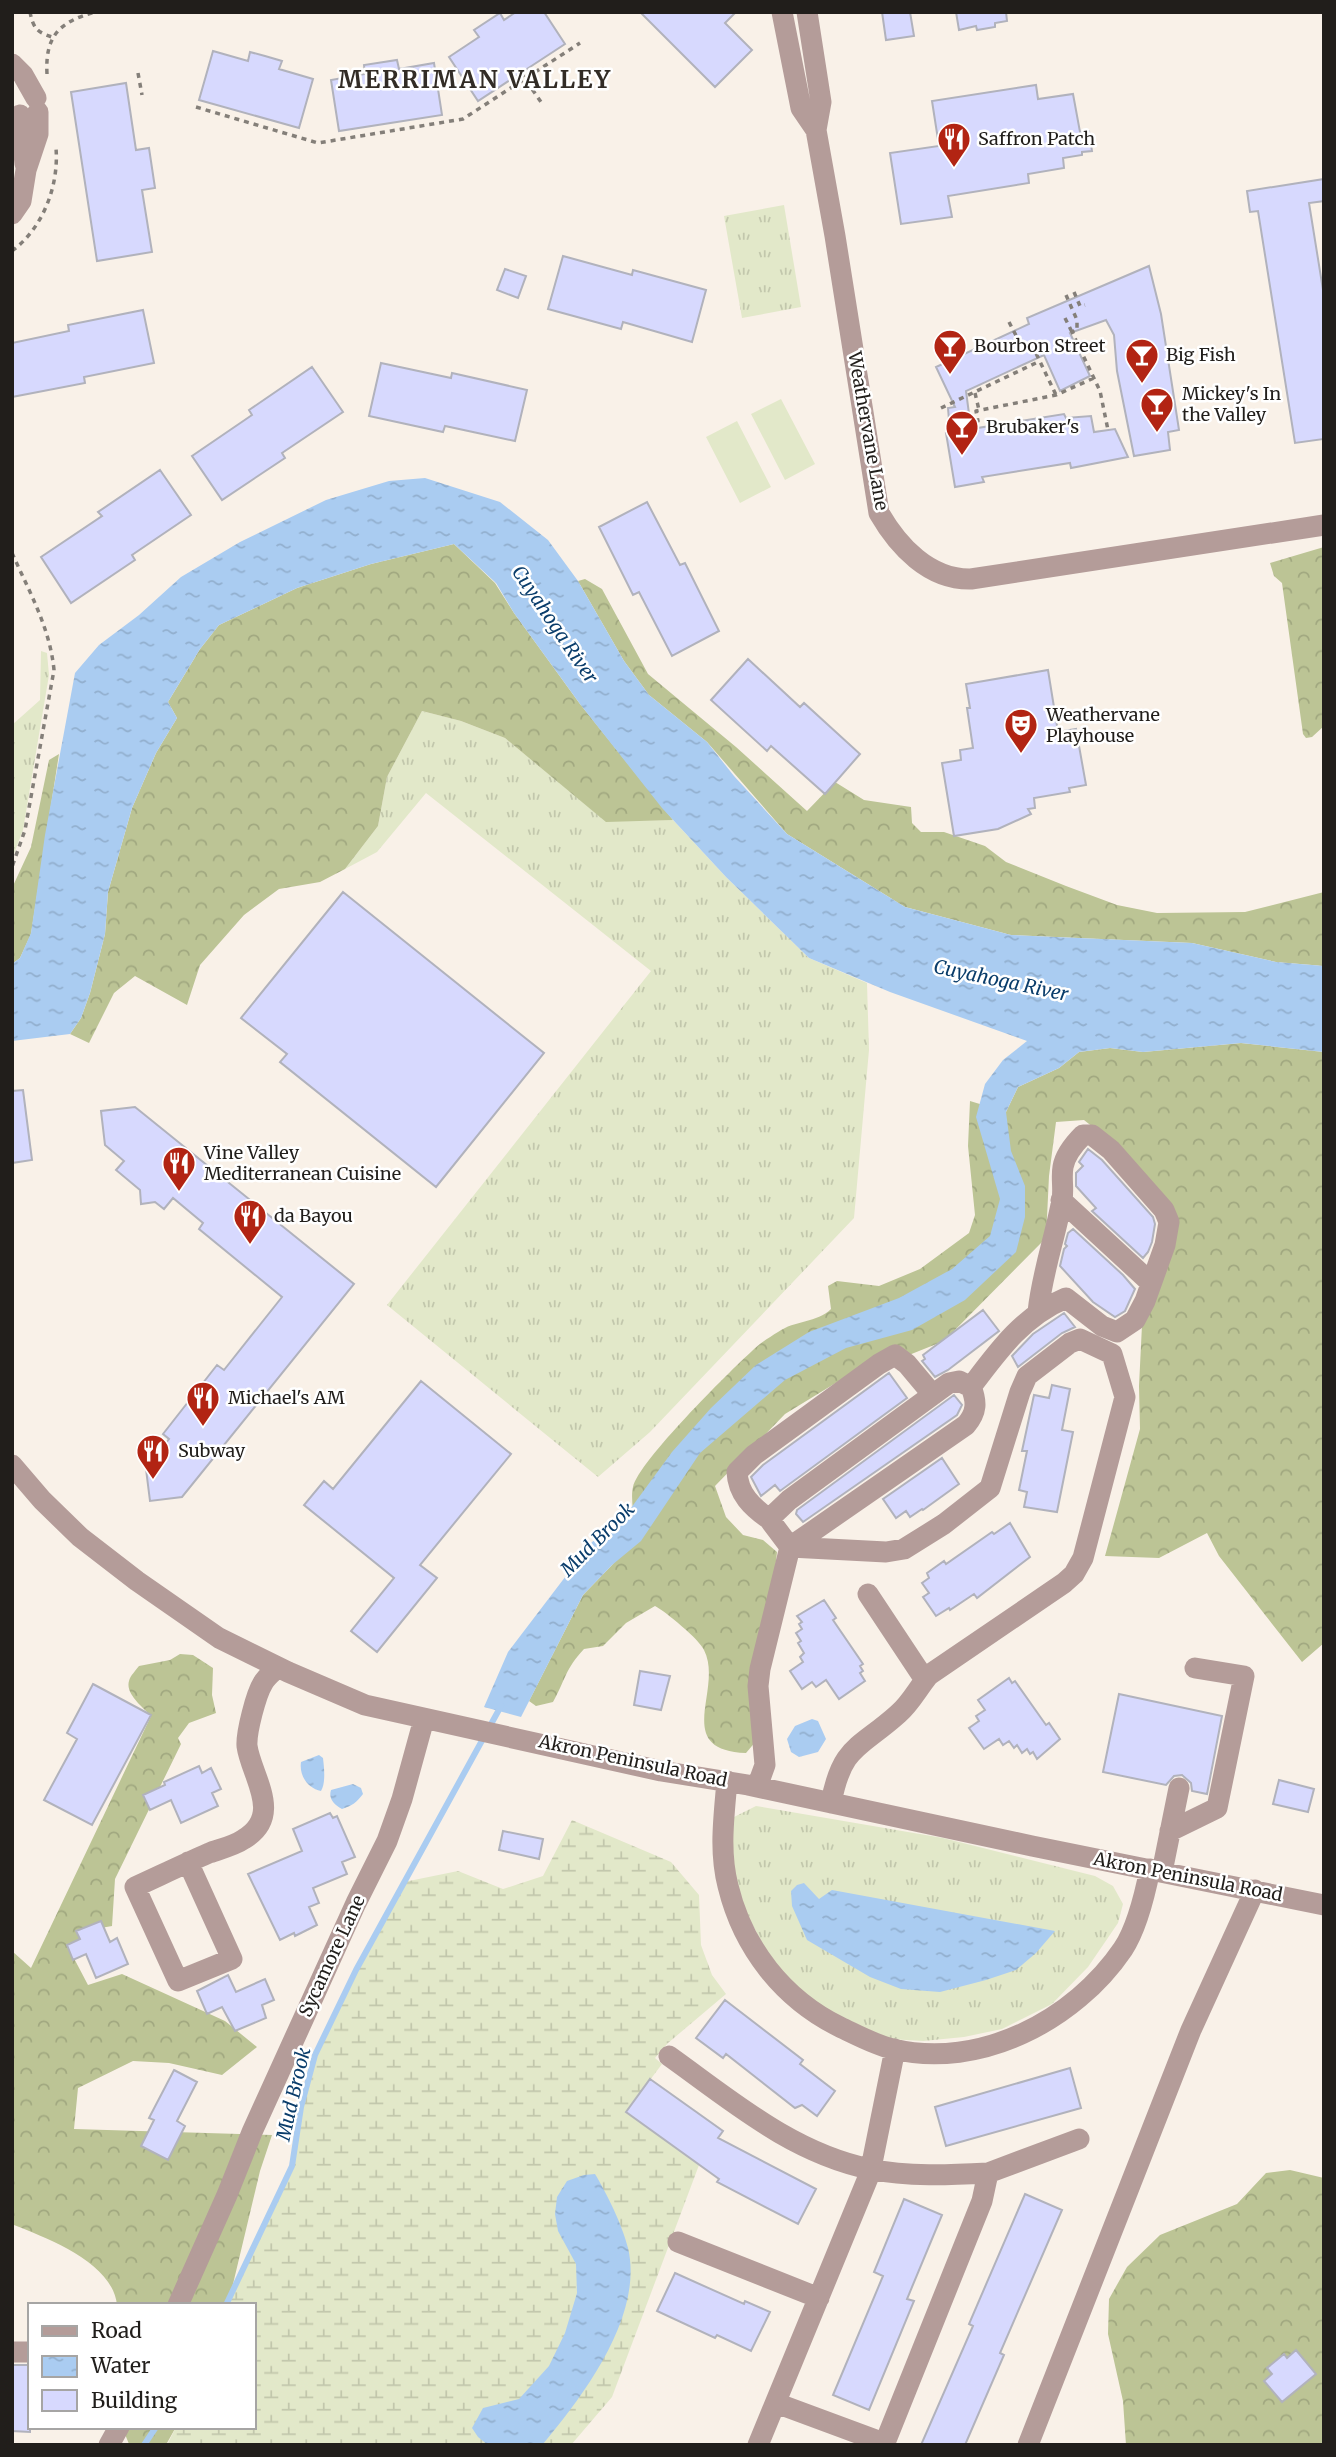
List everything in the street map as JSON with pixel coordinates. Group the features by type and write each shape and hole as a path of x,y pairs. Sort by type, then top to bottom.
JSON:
{"street":[{"name":"Weathervane Lane","path":"782,12 801,108 816,131"},
{"name":"Weathervane Lane","path":"807,12 821,103 816,131 879,513 890,532 907,552 925,565 947,574 971,579 1324,525"},
{"path":"12,64 38,134 26,170 21,201 12,214"},
{"path":"793,74 816,70"},
{"path":"12,144 26,170"},
{"path":"971,1387 1004,1342 1038,1312 1066,1298 1102,1326 1117,1332 1135,1320 1145,1301 1165,1245 1169,1222 1164,1210 1111,1150 1092,1135 1083,1135 1068,1154 1063,1166 1062,1200 1044,1270 1038,1312"},
{"path":"1062,1200 1151,1283"},
{"path":"790,1547 886,1552 904,1549 934,1531 990,1488 1027,1376 1070,1343 1080,1339 1112,1354 1125,1396 1083,1558 1074,1574 925,1680 904,1708 854,1748 836,1777 831,1803"},
{"path":"790,1547 769,1519 743,1496 737,1485 737,1472 754,1455 895,1355 907,1364 933,1395"},
{"path":"757,1787 765,1765 758,1686 760,1670 790,1547 965,1425 974,1415 975,1399 971,1387 959,1381 949,1383 789,1500 769,1519"},
{"name":"Akron Peninsula Road","path":"12,1465 80,1537 123,1571 219,1638 365,1705 661,1770 757,1787 1324,1905"},
{"path":"868,1594 925,1680"},
{"path":"188,1863 232,1959 178,1981 135,1887 188,1863 245,1839 257,1827 264,1809 257,1774 247,1745 250,1722 263,1683 278,1667"},
{"path":"1170,1832 1217,1808 1244,1676 1195,1668"},
{"name":"Sycamore Lane","path":"179,2303 252,2132 387,1841 402,1799 424,1719"},
{"path":"727,1781 722,1846 728,1886 738,1917 757,1953 781,1986 814,2014 867,2040 895,2049 938,2053 983,2048 1030,2031 1064,2010 1097,1983 1124,1947 1170,1832 1179,1788"},
{"path":"1028,2445 1191,2031 1255,1890"},
{"path":"758,2445 870,2169 895,2049"},
{"path":"669,2056 768,2126 805,2148 870,2169 908,2174 988,2174 1079,2139"},
{"path":"776,2403 884,2444 982,2201 988,2174"},
{"path":"678,2242 819,2298"},
{"path":"109,2445 117,2429"}],"path":[{"path":"30,12 37,31 52,37"},
{"path":"196,107 317,144 463,119 580,43"},
{"path":"138,73 142,95"},
{"path":"521,73 543,104"},
{"path":"1071,307 1082,304 1074,292"},
{"path":"1066,295 1077,320 1077,330 1072,332"},
{"path":"1065,318 1094,378 1104,406 1108,430"},
{"path":"1009,322 1023,349 1032,345 1056,395"},
{"path":"941,408 1040,361"},
{"path":"979,410 1056,395 1094,378"},
{"path":"973,429 972,422 978,421 976,411 979,410 975,393"},
{"path":"12,553 45,627 54,670 25,830 12,867"}],"green space":[{"path":"784,205 801,307 742,318 724,216"},
{"path":"781,399 815,464 785,480 751,414"},
{"path":"737,421 771,487 740,503 706,437"},
{"path":"454,544 495,583 580,704 673,820 606,822 505,738 461,721 422,711 387,777 378,826 345,869 320,882 279,889 244,915 200,965 187,1005 135,976 114,993 89,1043 70,1034 81,1018 90,993 105,934 108,892 132,808 156,753 177,718 168,702 200,649 219,625 297,588 371,564"},
{"path":"1324,547 1324,726 1312,737 1306,738 1303,734 1282,583 1274,576 1270,563"},
{"path":"585,579 602,589 648,674 736,747 807,811 835,782 864,800 911,807 912,823 921,832 944,832 985,846 1006,862 1066,886 1117,905 1157,913 1245,912 1324,892 1324,966 1276,962 1192,943 1011,935 905,907 787,834 707,742 649,695 624,661 578,581"},
{"path":"41,651 47,653 49,675 23,830 12,859 12,725 40,700"},
{"path":"422,711 461,721 505,738 606,821 673,820 726,877 809,958 867,983 869,1050 854,1218 650,1432 598,1477 387,1305 651,971 426,793 377,852 345,869 378,826 387,777"},
{"path":"59,754 31,934 20,958 12,964 12,888 31,847 49,760"},
{"path":"1241,1043 1324,1052 1324,1643 1302,1662 1219,1556 1207,1533 1159,1558 1105,1556 1140,1429 1142,1325 1172,1220 1114,1144 1084,1120 1056,1122 1049,1176 1046,1238 944,1341 904,1357 857,1370 785,1414 715,1486 726,1517 743,1535 763,1540 777,1552 757,1740 746,1753 723,1749 711,1741 705,1729 708,1666 704,1650 682,1626 655,1606 626,1623 603,1646 584,1649 569,1669 553,1702 536,1706 529,1701 583,1595 636,1535 633,1487 651,1458 686,1417 755,1348 785,1328 819,1317 831,1309 828,1286 837,1281 879,1286 920,1269 969,1233 975,1215 968,1146 970,1101 1006,1112 1018,1087 1059,1068 1079,1052 1110,1048 1143,1052"},
{"path":"180,1654 193,1655 213,1668 212,1695 216,1713 189,1723 178,1738 181,1744 115,1879 112,1926 84,1931 80,1939 67,1945 88,1985 122,1974 225,2021 257,2047 222,2075 169,2063 133,2061 78,2088 74,2129 272,2135 260,2171 228,2303 116,2303 113,2290 104,2277 77,2254 14,2225 12,2229 12,1951 31,1968 151,1716 130,1691 131,1677 139,1666 170,1660"},
{"path":"756,1806 943,1838 1095,1876 1113,1886 1123,1904 1118,1923 1088,1967 1052,2004 1002,2029 964,2037 923,2041 890,2039 822,2009 775,1968 733,1887 732,1818"},
{"path":"572,1820 671,1862 699,1895 701,1945 712,1975 726,1994 668,2043 655,2058 662,2064 626,2112 699,2165 612,2397 571,2445 167,2445 175,2429 256,2429 256,2303 228,2303 229,2299 292,2166 301,2107 315,2055 356,1970 404,1882 458,1871 503,1889 543,1876"},
{"path":"1290,2170 1324,2178 1324,2445 1126,2445 1123,2401 1108,2334 1109,2299 1127,2267 1160,2235 1237,2204 1266,2173"},
{"path":"123,2429 175,2429 167,2443 129,2444"}],"water":[{"name":"Cuyahoga River","path":"425,478 500,502 548,540 578,581 624,661 649,695 707,742 787,834 905,907 1011,935 1192,943 1276,962 1324,966 1324,1052 1241,1043 1143,1052 1110,1048 1079,1052 1059,1068 1018,1087 1006,1112 1011,1151 1025,1186 1025,1217 1016,1252 965,1300 912,1330 846,1348 785,1380 700,1453 641,1541 612,1565 583,1595 521,1717 484,1707 508,1652 591,1543 631,1508 672,1452 711,1408 756,1365 809,1332 899,1298 952,1269 990,1236 1000,1199 976,1117 985,1084 1003,1060 1027,1041 890,992 809,958 726,877 662,808 580,704 514,613 496,583 454,544 371,564 297,588 219,625 200,649 168,702 177,718 156,753 132,808 108,892 105,934 81,1018 70,1034 12,1041 12,964 20,958 31,933 45,835 75,673 99,645 139,615 181,577 240,542 326,500 389,481"},
{"path":"812,1719 818,1721 826,1739 818,1752 799,1757 791,1752 787,1739 795,1726"},
{"path":"319,1755 323,1758 324,1770 321,1791 308,1784 301,1767 301,1762"},
{"path":"353,1784 361,1788 363,1794 349,1807 342,1809 331,1799 331,1790"},
{"path":"804,1883 819,1899 832,1890 1055,1931 1036,1953 1016,1970 940,1992 901,1989 870,1977 807,1940 792,1906 791,1891"},
{"path":"595,2174 614,2210 628,2248 631,2274 619,2327 592,2378 543,2444 488,2445 472,2428 483,2408 519,2399 549,2366 565,2333 577,2293 576,2264 558,2231 555,2214 557,2197 567,2181"}],"building":[{"path":"516,12 544,12 565,44 478,101 449,57 479,37 474,30 500,13 504,20"},
{"path":"640,12 736,12 725,23 752,50 715,87"},
{"path":"882,12 910,12 914,36 886,40"},
{"path":"956,12 1006,12 1007,21 995,23 995,27 977,30 976,26 959,30"},
{"path":"213,51 248,61 250,52 265,56 282,61 279,69 313,79 299,128 199,100"},
{"path":"397,60 399,69 434,63 442,115 339,131 331,80 365,74 364,65"},
{"path":"126,83 136,150 149,148 155,188 142,190 152,252 97,261 71,92"},
{"path":"1036,85 1038,99 1073,94 1080,132 1089,131 1092,151 1063,158 1064,168 1028,174 1029,183 948,196 952,217 901,224 890,153 939,146 932,101"},
{"path":"1324,179 1324,201 1309,203 1324,296 1324,439 1295,443 1258,211 1250,212 1247,191"},
{"path":"563,256 632,275 633,270 706,290 692,342 623,322 621,329 548,309"},
{"path":"1149,266 1161,314 1179,430 1168,432 1170,450 1134,456 1117,371 1114,335 1106,320 1070,333 1090,376 1060,391 1044,355 966,391 971,429 1064,414 1066,418 1091,416 1094,432 1115,429 1128,457 1071,468 1070,463 982,477 984,482 955,487 946,433 950,432 948,408 955,407 936,367 1029,324 1027,318"},
{"path":"505,269 526,276 518,298 497,290"},
{"path":"143,310 154,363 84,377 85,383 12,397 12,343 69,331 68,325"},
{"path":"381,363 451,378 452,373 527,390 515,441 445,426 443,432 369,416"},
{"path":"312,367 343,412 282,453 285,458 222,500 192,456 252,415 249,410"},
{"path":"160,470 191,515 132,555 135,560 71,603 41,557 102,516 98,512"},
{"path":"647,502 680,565 685,563 719,631 672,656 639,592 633,595 599,527"},
{"path":"748,659 800,707 804,703 860,754 825,794 771,746 767,751 711,700"},
{"name":"Weathervane Playhouse","path":"1048,670 1058,732 1076,729 1086,785 1069,788 1070,792 1034,798 1035,808 1028,809 1031,814 998,829 954,836 942,763 961,760 960,750 973,748 966,684"},
{"path":"343,892 544,1053 436,1187 280,1062 287,1054 241,1018"},
{"path":"23,1090 32,1160 12,1163 12,1091"},
{"path":"135,1107 354,1284 182,1497 150,1501 146,1469 169,1439 163,1434 217,1365 224,1370 282,1297 199,1229 203,1223 173,1198 164,1209 155,1202 141,1204 140,1190 116,1170 124,1161 105,1145 101,1111"},
{"path":"1088,1149 1102,1160 1153,1217 1155,1224 1152,1242 1143,1258 1092,1211 1096,1208 1076,1186 1076,1173 1083,1166 1079,1162"},
{"path":"1073,1229 1135,1289 1125,1311 1115,1317 1093,1302 1060,1266 1068,1233"},
{"path":"983,1310 999,1331 935,1377 922,1361 925,1359 923,1355"},
{"path":"1064,1313 1075,1327 1062,1333 1018,1367 1012,1356 1033,1334"},
{"path":"889,1373 907,1398 780,1491 775,1485 761,1496 751,1477 763,1465"},
{"path":"421,1381 511,1454 420,1565 437,1578 377,1652 351,1631 394,1578 304,1505 324,1481 333,1489"},
{"path":"1052,1385 1070,1389 1062,1430 1073,1432 1057,1512 1024,1507 1027,1492 1019,1490 1027,1451 1022,1451 1034,1395 1049,1398"},
{"path":"954,1395 962,1405 957,1415 803,1522 796,1514 797,1510"},
{"path":"942,1458 959,1484 923,1510 910,1517 906,1511 896,1518 883,1499"},
{"path":"1010,1523 1030,1557 977,1598 974,1594 936,1616 923,1597 929,1593 922,1583 929,1578 927,1573"},
{"path":"824,1600 836,1618 833,1620 863,1664 860,1666 863,1671 860,1673 865,1681 839,1699 826,1680 816,1687 812,1682 802,1689 790,1671 803,1662 800,1657 804,1653 796,1633 802,1629 799,1624 802,1622 797,1616"},
{"path":"640,1671 670,1676 661,1710 634,1705"},
{"path":"1009,1678 1012,1683 1015,1681 1046,1725 1049,1723 1060,1739 1037,1759 1033,1752 1030,1754 1027,1749 1022,1753 1017,1745 1014,1748 1009,1741 1003,1745 999,1739 984,1749 969,1728 979,1721 976,1716 985,1710 978,1700"},
{"path":"93,1684 151,1715 92,1825 44,1800 77,1739 67,1733"},
{"path":"1119,1694 1222,1716 1207,1794 1192,1791 1191,1783 1182,1775 1174,1776 1166,1785 1103,1772"},
{"path":"199,1766 202,1773 211,1768 221,1789 212,1793 218,1806 181,1823 171,1800 150,1810 143,1795"},
{"path":"1279,1780 1314,1789 1308,1812 1273,1804"},
{"path":"330,1813 333,1818 337,1816 355,1857 342,1862 347,1874 313,1888 319,1903 309,1907 317,1925 280,1940 248,1874 302,1851 293,1829"},
{"path":"503,1831 543,1839 539,1859 499,1850"},
{"path":"101,1921 110,1942 117,1938 128,1964 96,1978 86,1954 73,1960 67,1945 80,1939 76,1931"},
{"path":"228,1975 236,1992 265,1979 274,2000 262,2005 266,2018 235,2031 222,2007 207,2014 197,1991"},
{"path":"725,2000 803,2060 800,2064 835,2091 817,2116 802,2105 795,2108 726,2054 723,2058 696,2038"},
{"path":"1070,2068 1081,2108 946,2146 935,2107"},
{"path":"174,2070 197,2082 177,2121 185,2126 168,2160 141,2146 154,2120 149,2118"},
{"path":"650,2079 723,2131 718,2138 816,2189 798,2224 717,2182 719,2179 626,2112"},
{"path":"1025,2194 1062,2210 1000,2353 1004,2355 965,2445 921,2445 973,2326 969,2324"},
{"path":"904,2199 942,2215 907,2299 914,2301 869,2410 833,2395 883,2276 874,2272"},
{"path":"675,2273 744,2304 745,2301 770,2312 751,2351 717,2335 715,2338 657,2311"},
{"path":"1296,2350 1316,2374 1282,2402 1264,2381 1272,2374 1267,2368 1284,2354 1287,2358"},
{"path":"12,2365 28,2365 30,2432 12,2431"}],"waterway":[{"name":"Mud Brook","path":"227,2303 292,2166 301,2107 315,2055 356,1970 501,1706"},
{"name":"Mud Brook","path":"144,2445 155,2429"}],"place":[{"name":"Saffron Patch","path":"954,169"},
{"name":"Bourbon Street","path":"950,376"},
{"name":"Big Fish","path":"1142,385"},
{"name":"Mickey's In the Valley","path":"1157,434"},
{"name":"Brubaker's","path":"962,457"},
{"name":"Weathervane Playhouse","path":"1021,755"},
{"name":"Vine Valley Mediterranean Cuisine","path":"179,1193"},
{"name":"da Bayou","path":"250,1246"},
{"name":"Michael's AM","path":"203,1428"},
{"name":"Subway","path":"153,1481"}],"district":[{"name":"MERRIMAN VALLEY","path":"475,80"}]}
